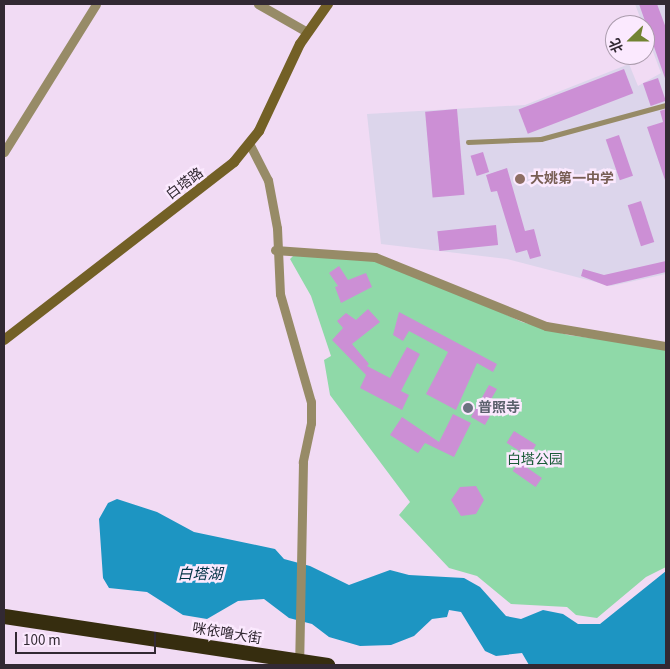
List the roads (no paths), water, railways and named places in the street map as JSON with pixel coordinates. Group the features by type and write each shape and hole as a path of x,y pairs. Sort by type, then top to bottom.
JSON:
{"highway":[{"name":"咪依噜大街","path":"4,616 299,663 327,665"}],"street":[{"path":"4,152 96,4"},
{"path":"258,4 307,32"},
{"name":"白塔路","path":"4,340 213,181 250,145 307,32 328,4"},
{"path":"250,145 268,180 276,220 275,250 280,294 311,402 303,462 303,560 299,663"},
{"path":"275,250 375,256 546,326 666,346"}],"lane":[{"path":"468,142 541,139 666,105"}],"water":[{"name":"白塔湖","path":"117,499 157,512 194,532 275,549 284,559 310,566 349,585 390,570 409,575 464,578 480,587 506,616 521,619 543,610 563,614 578,624 600,624 666,571 666,665 529,665 522,653 496,656 485,651 461,612 449,610 447,617 432,619 414,636 391,645 360,646 329,637 312,624 289,618 264,599 238,601 207,619 183,615 147,592 109,588 103,578 99,519 108,503"}],"place":[{"name":"大姚第一中学","path":"520,179"},
{"name":"普照寺","path":"468,408"}],"park label":[{"name":"白塔公园","path":"535,460"}]}
